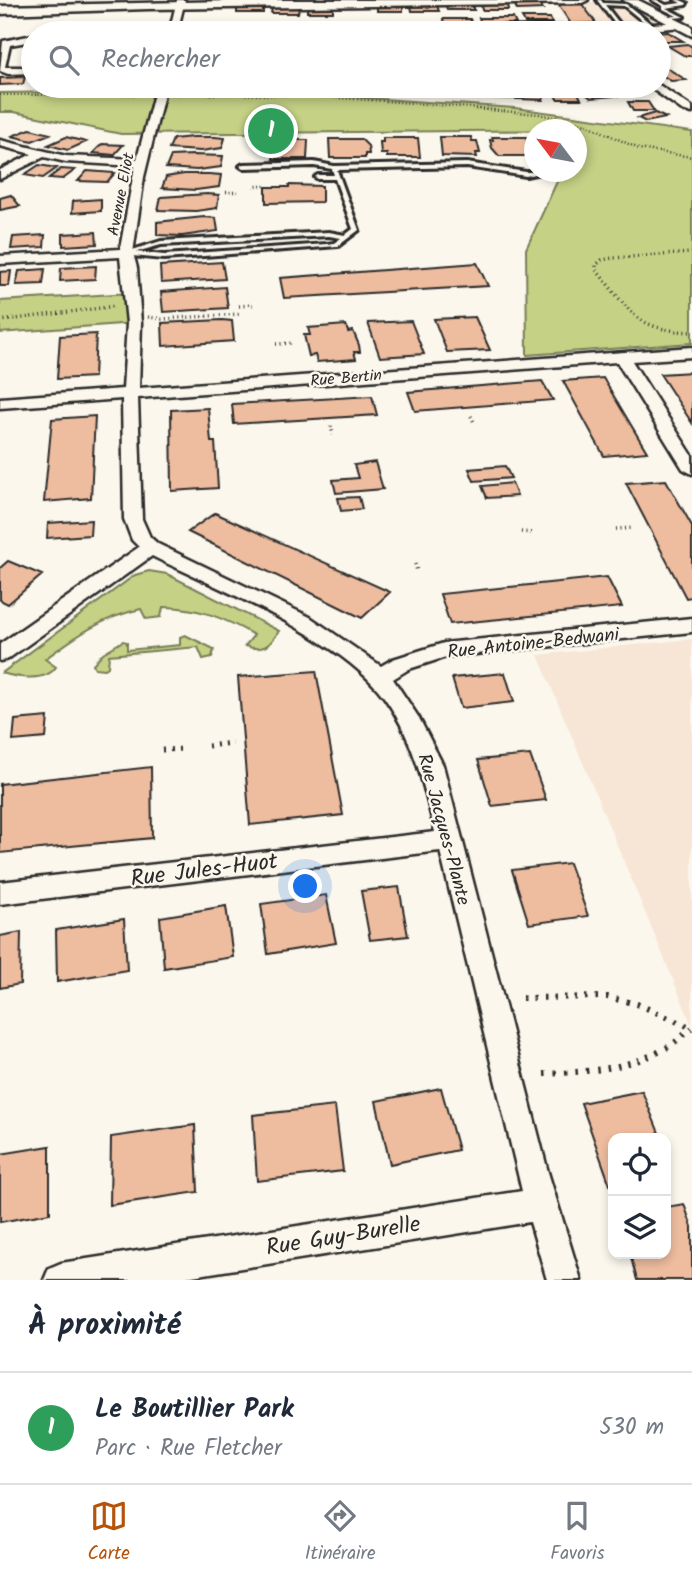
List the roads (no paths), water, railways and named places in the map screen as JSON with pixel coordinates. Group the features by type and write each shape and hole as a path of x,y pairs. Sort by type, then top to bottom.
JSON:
{"street":[{"path":"0,8 241,0"},
{"path":"180,2 582,0"},
{"path":"176,21 180,2"},
{"path":"640,4 665,11 685,23"},
{"path":"21,40 8,42 0,68 21,71"},
{"path":"671,97 692,110"},
{"name":"Avenue Eliot","path":"131,393 134,323 130,268 126,253 142,163 162,98"},
{"path":"0,143 40,154 86,162 142,163"},
{"path":"0,176 40,154"},
{"path":"0,260 126,253"},
{"name":"Rue Bertin","path":"0,403 692,352"},
{"path":"622,357 692,469"},
{"path":"0,654 151,548 142,540 133,519 131,393"},
{"name":"Rue Jacques-Plante","path":"151,548 303,622 356,657 379,677 411,724 431,765 532,1172 564,1280"},
{"name":"Rue Antoine-Bedwani","path":"379,677 401,664 444,650 692,625"},
{"name":"Rue Jules-Huot","path":"0,893 450,840"},
{"name":"Rue Guy-Burelle","path":"61,1280 542,1204"}],"lane":[{"path":"665,11 686,4 677,0"},
{"path":"600,2 640,4 650,21"},
{"path":"600,2 615,21"},
{"path":"243,166 314,164 334,168 467,165 524,174"},
{"path":"126,253 164,257 336,245 356,230 334,168"},
{"path":"318,177 337,177"},
{"path":"126,253 161,243 329,234 346,237"},
{"path":"243,238 248,252"}],"place":[{"name":"Le Boutillier Park","path":"271,131"}]}
